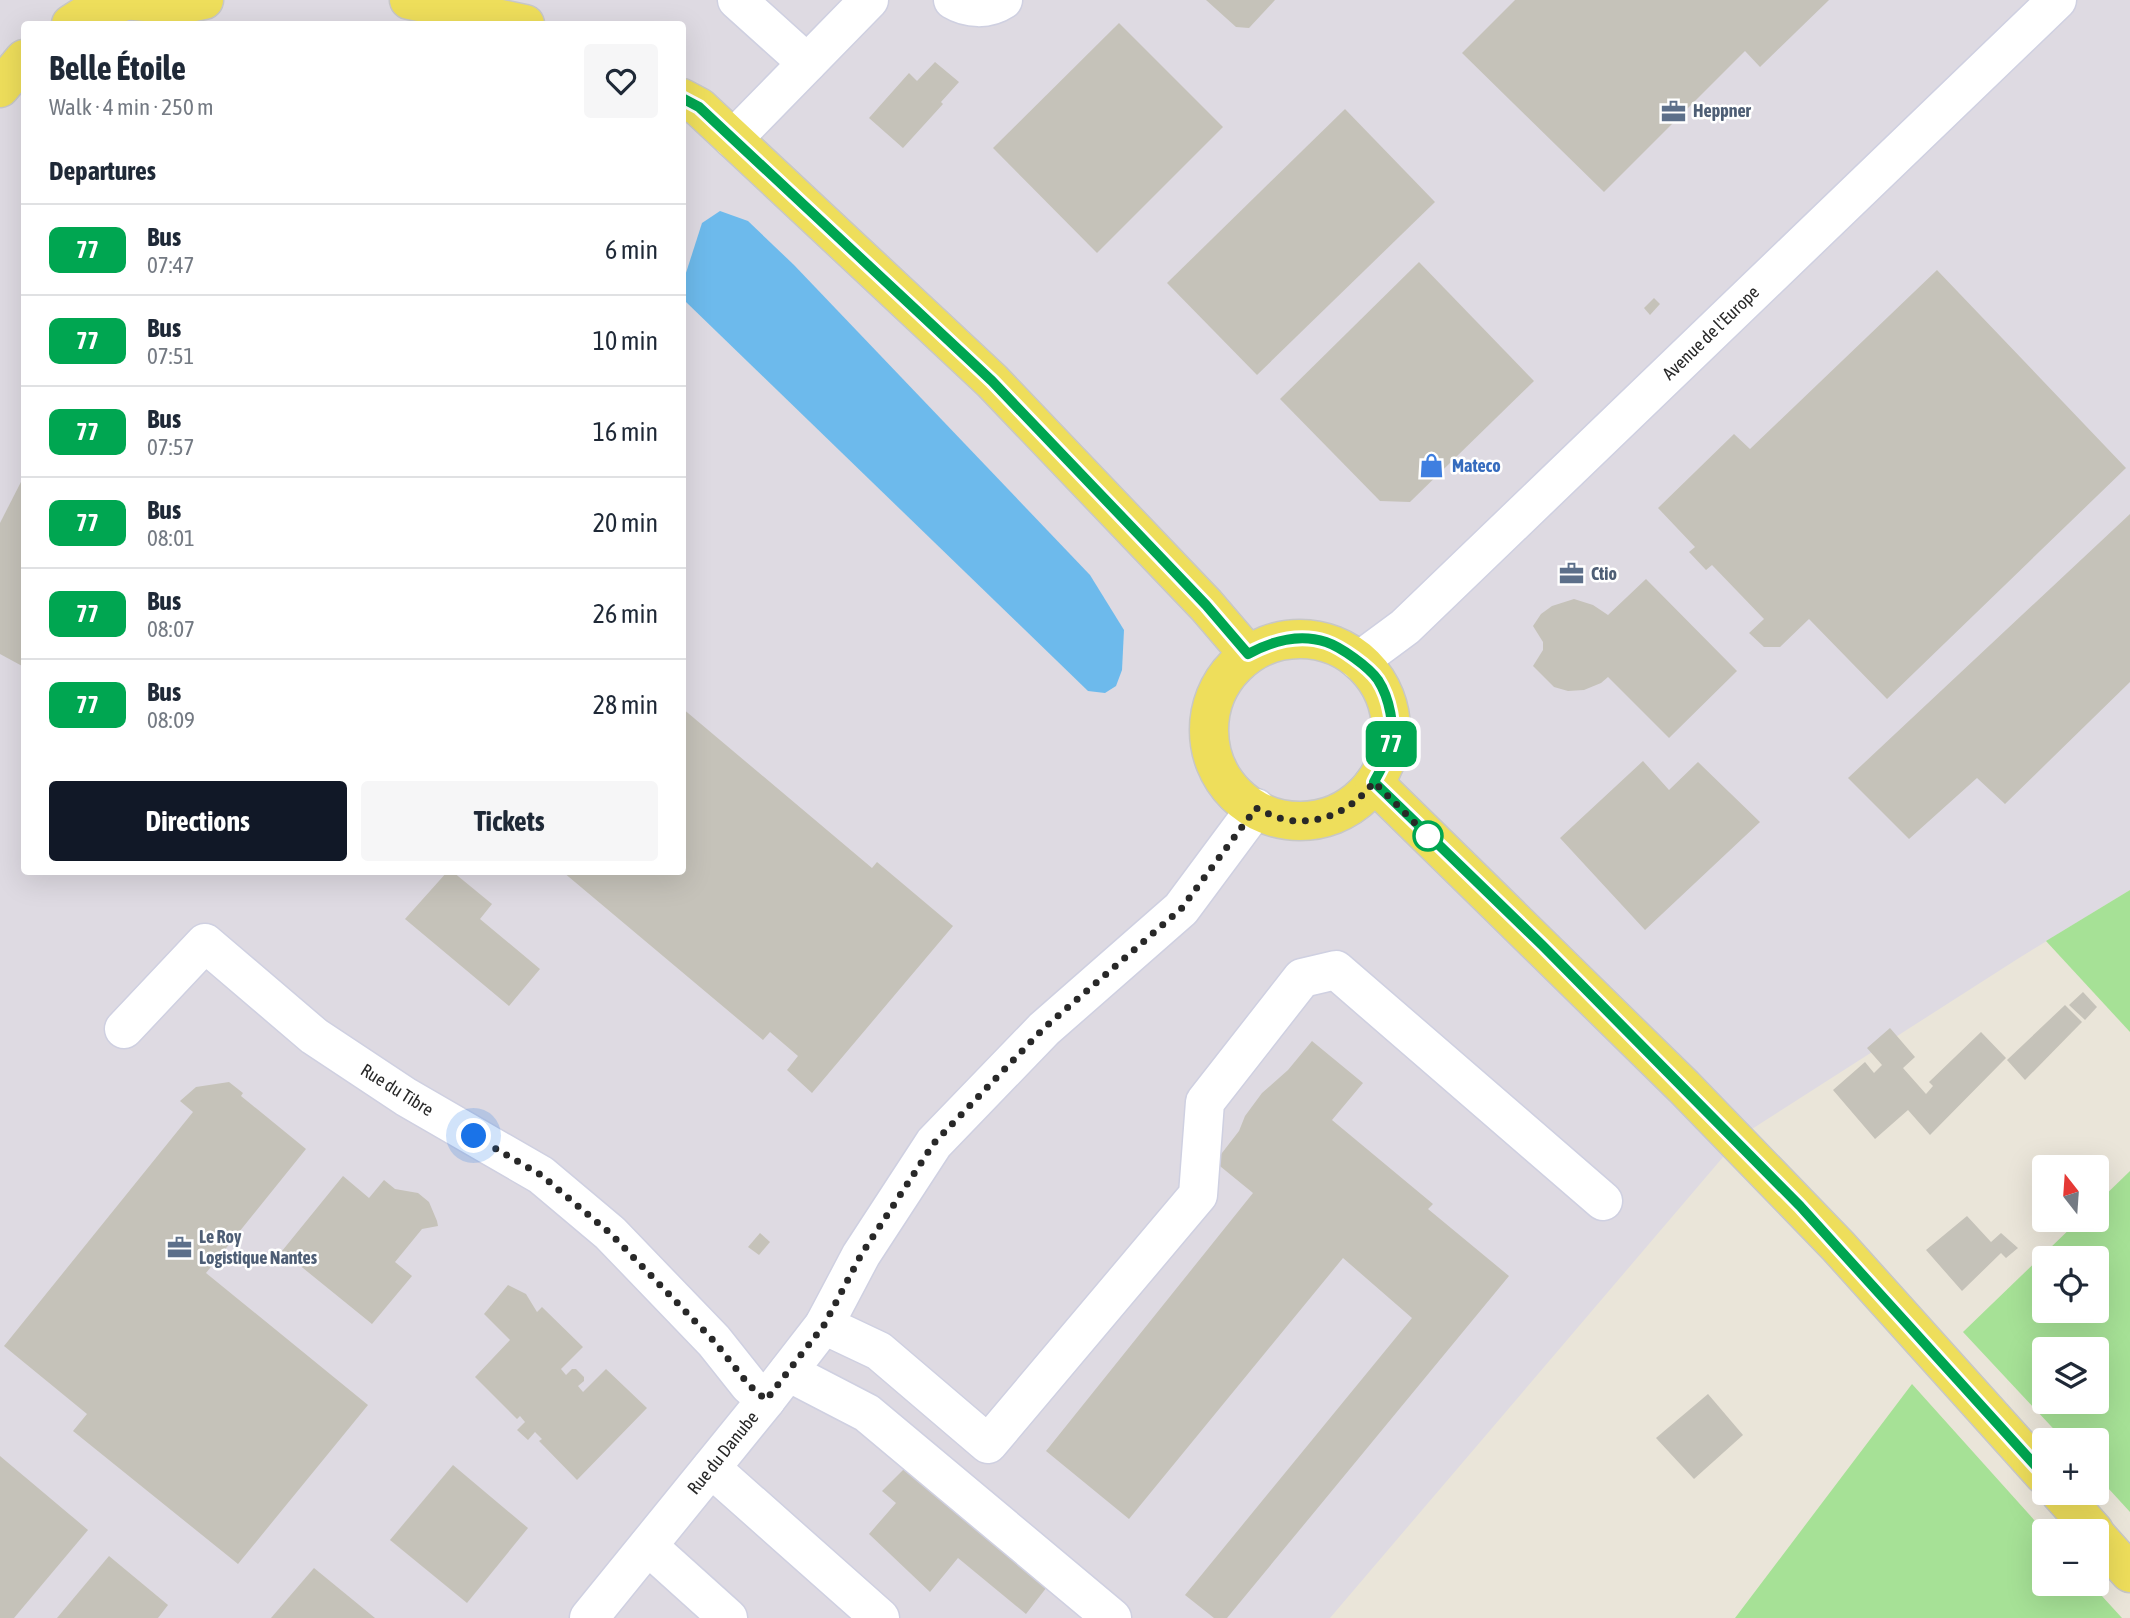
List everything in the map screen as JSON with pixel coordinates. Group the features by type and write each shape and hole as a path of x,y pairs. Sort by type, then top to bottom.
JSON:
{"main road":[{"path":"76,21 125,0 180,5 204,0"},
{"path":"409,0 510,21"},
{"path":"489,0 528,21"},
{"path":"0,88 21,63"},
{"path":"686,100 699,107 992,381 1206,605 1248,654"},
{"path":"1296,638 1327,642 1359,661 1378,681 1391,713 1391,747 1374,782 1360,799 1337,813 1311,821 1284,820 1256,808 1235,794 1218,770 1209,741 1211,712 1221,684 1248,654 1269,643 1296,638"},
{"path":"1374,782 1562,965 1800,1206 2032,1462"},
{"path":"2070,1505 2083,1519"},
{"path":"2109,1549 2130,1573"}],"street":[{"path":"737,0 807,63"},
{"path":"733,139 869,0"},
{"path":"953,0 965,8 995,5 1003,0"},
{"name":"Avenue de l'Europe","path":"1359,661 1405,627 2057,0"},
{"name":"Rue du Danube","path":"589,1618 824,1325 861,1255 934,1143 1044,1028 1181,909 1256,808"},
{"name":"Rue du Tibre","path":"124,1029 205,943 314,1036 406,1097 541,1175 610,1233 714,1341 749,1385 777,1386"},
{"path":"824,1325 879,1351 988,1444 1198,1195 1205,1102 1302,978 1336,970 1603,1201"},
{"path":"777,1386 867,1413 1112,1618"},
{"path":"711,1468 880,1618"},
{"path":"648,1546 728,1618"}],"shaded area":[{"path":"0,0 2130,0 2130,890 1741,1136 1330,1618 0,1618"}],"green space":[{"path":"2130,890 2130,1032 2046,941"},
{"path":"2130,1171 2130,1512 2109,1489 2109,1428 2053,1428 2040,1414 2109,1414 2109,1337 2032,1337 2032,1406 1963,1332 2032,1265 2032,1323 2109,1323 2109,1246 2052,1246 2067,1232 2109,1232 2109,1191"},
{"path":"1912,1384 2033,1519 2032,1596 2102,1596 2122,1618 1735,1618"}],"water":[{"path":"720,211 748,221 794,265 1090,575 1124,630 1122,670 1116,686 1105,693 1088,691 686,302 686,273 702,223"}],"building":[{"path":"1206,0 1275,0 1249,28 1236,27"},
{"path":"1515,0 1829,0 1760,67 1745,51 1604,192 1462,53"},
{"path":"1119,23 1223,127 1097,253 993,148"},
{"path":"935,62 959,82 903,148 869,118 909,73 917,81"},
{"path":"1345,109 1435,202 1257,375 1167,283"},
{"path":"1419,262 1534,381 1410,502 1380,501 1280,399"},
{"path":"1937,270 2126,468 1887,699 1809,619 1780,647 1764,647 1749,633 1764,619 1712,565 1706,570 1689,552 1695,547 1658,508 1734,434 1750,449"},
{"path":"1654,298 1660,304 1650,315 1644,308"},
{"path":"21,482 21,665 0,654 0,523"},
{"path":"2130,514 2130,682 2005,804 1977,778 1909,839 1848,778"},
{"path":"1646,579 1737,671 1669,738 1608,677 1584,690 1568,691 1554,687 1533,666 1543,650 1543,642 1533,626 1541,614 1552,606 1574,599 1593,605 1608,615"},
{"path":"686,711 872,868 877,862 953,926 812,1093 787,1070 798,1056 770,1032 763,1040 567,875 686,875"},
{"path":"1643,761 1669,790 1698,762 1760,822 1645,930 1560,838"},
{"path":"444,875 457,875 492,904 480,919 540,969 509,1006 405,919"},
{"path":"2083,992 2097,1007 2085,1020 2069,1005"},
{"path":"2065,1005 2082,1022 2025,1080 2007,1060"},
{"path":"1890,1028 1915,1057 1903,1068 1926,1094 1933,1086 1929,1082 1981,1032 2006,1058 1930,1135 1908,1110 1875,1139 1833,1090 1865,1062 1874,1073 1882,1065 1867,1048"},
{"path":"1312,1041 1363,1083 1332,1120 1433,1204 1428,1209 1509,1276 1227,1618 1214,1618 1185,1595 1412,1318 1343,1258 1129,1519 1046,1451 1253,1193 1215,1162 1239,1131 1245,1116 1262,1093 1288,1070"},
{"path":"229,1082 243,1093 241,1096 306,1149 206,1273 368,1405 238,1564 73,1431 87,1414 4,1346 193,1112 180,1101 196,1087"},
{"path":"343,1176 369,1198 384,1180 395,1189 418,1193 429,1202 438,1226 422,1229 395,1262 412,1276 372,1324 282,1251"},
{"path":"1967,1216 1991,1242 2001,1233 2018,1248 2006,1258 2001,1253 1962,1291 1926,1250"},
{"path":"760,1233 770,1242 759,1255 748,1247"},
{"path":"508,1285 526,1294 537,1312 542,1307 583,1347 561,1369 566,1375 576,1369 584,1377 584,1381 578,1386 583,1392 606,1369 647,1408 577,1480 539,1441 542,1439 535,1432 528,1440 517,1430 525,1422 520,1416 517,1419 475,1377 510,1340 484,1314"},
{"path":"1708,1394 1743,1435 1694,1479 1656,1438"},
{"path":"0,1456 88,1530 14,1618 0,1618"},
{"path":"911,1462 1050,1583 1026,1614 958,1558 930,1592 869,1534 896,1503 882,1491"},
{"path":"453,1465 528,1528 467,1603 390,1540"},
{"path":"109,1556 168,1605 158,1618 57,1618"},
{"path":"314,1568 375,1618 271,1618"}],"bus line":[{"name":"77","path":"686,100 699,107 992,381 1206,605 1248,654 1269,643 1296,638 1327,642 1359,661 1378,681 1391,713 1391,747 1374,782 1542,945 1800,1206 2032,1461"}],"place":[{"name":"Heppner","path":"1673,111"},
{"name":"Mateco","path":"1432,466"},
{"name":"Ctio","path":"1571,574"},
{"name":"Le Roy Logistique Nantes","path":"179,1247"}],"route":[{"path":"474,1136 541,1175 610,1233 714,1341 749,1385 766,1400 824,1325 861,1255 934,1143 1044,1028 1181,909 1256,808 1284,820 1311,821 1337,813 1360,799 1374,782 1428,836"}]}
